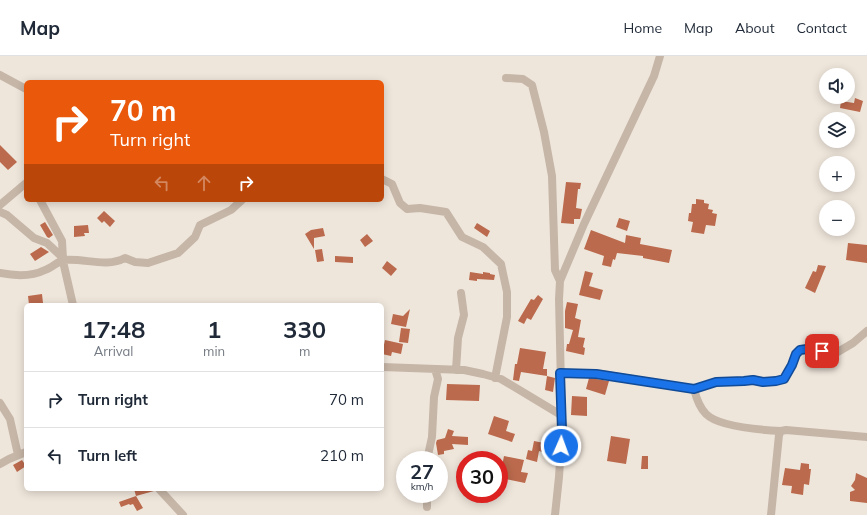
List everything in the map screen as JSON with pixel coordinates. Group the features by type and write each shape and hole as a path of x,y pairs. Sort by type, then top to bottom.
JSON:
{"street":[{"path":"555,515 561,438 560,281 584,224 654,76 660,56"},
{"path":"0,75 24,88"},
{"path":"506,78 523,80 532,85 544,132 552,176 555,270 560,281"},
{"path":"384,180 392,184 400,203 407,209 420,208 446,212 462,236 484,248 500,264 507,292 507,317 495,378"},
{"path":"0,205 24,185"},
{"path":"41,202 62,241 63,260 73,303"},
{"path":"0,273 20,276 45,271 63,260 97,262 118,261 125,258 134,262 148,263 178,253 196,237 200,225 231,210 240,202"},
{"path":"0,212 7,215 34,238 47,243 62,257 63,260"},
{"path":"456,370 458,338 464,315 461,293"},
{"path":"560,373 596,374 694,389 716,382 753,380 763,382 776,381 784,379 796,354 800,350 807,349 836,353 853,343 867,331"},
{"path":"384,367 464,370 500,379 560,415"},
{"path":"429,451 432,436 434,397 438,379 435,369"},
{"path":"694,389 696,397 706,414 722,422 754,429 786,430 867,437"},
{"path":"0,403 10,419 18,455"},
{"path":"771,515 779,435 781,431"},
{"path":"0,464 24,453"},
{"path":"161,491 183,515"},
{"path":"428,503 428,507"}],"building":[{"path":"855,98 863,101 860,112 840,108 841,104 855,104"},
{"path":"0,145 17,162 8,170 0,162"},
{"path":"566,182 581,183 580,189 578,189 576,208 582,209 580,219 574,219 574,224 561,223"},
{"path":"696,199 704,200 704,203 709,204 708,209 713,210 712,213 717,214 715,226 706,225 704,234 691,232 693,222 688,221 692,204 696,204"},
{"path":"104,211 115,221 110,227 104,221 102,223 97,218"},
{"path":"619,218 630,221 627,231 616,227"},
{"path":"45,222 53,235 49,238 40,225"},
{"path":"477,223 490,231 487,237 474,228"},
{"path":"88,225 89,233 84,233 85,236 74,237 74,226"},
{"path":"323,228 325,236 314,238 314,249 305,234 311,230"},
{"path":"591,230 625,243 626,235 641,238 640,244 672,250 669,263 643,258 643,256 617,253 615,260 613,259 611,267 602,265 604,256 584,249"},
{"path":"367,234 373,241 365,247 360,240"},
{"path":"848,243 867,245 867,263 846,260"},
{"path":"41,247 49,252 35,261 30,254"},
{"path":"322,249 324,261 317,262 315,250"},
{"path":"335,256 353,257 353,263 335,262"},
{"path":"387,261 397,269 391,276 382,268"},
{"path":"818,265 826,266 815,293 805,288 813,271 816,272"},
{"path":"585,271 593,273 589,286 603,290 600,300 579,295"},
{"path":"470,272 483,274 483,272 490,273 495,275 494,280 469,280"},
{"path":"42,294 43,303 29,303 28,296"},
{"path":"538,295 543,299 531,320 527,318 524,324 518,321 531,299 534,300"},
{"path":"567,302 578,304 575,318 581,320 578,337 585,338 583,347 585,348 584,355 566,351 567,344 569,344 573,330 565,328 565,311"},
{"path":"410,309 406,327 391,324 393,314 403,316"},
{"path":"401,328 410,329 408,343 399,342"},
{"path":"385,340 403,344 401,354 392,352 391,356 384,354"},
{"path":"520,348 546,352 543,369 547,369 547,376 521,372 519,381 513,380 515,364 517,364"},
{"path":"547,376 555,378 553,392 545,390"},
{"path":"589,378 609,381 605,395 586,389"},
{"path":"447,384 480,385 479,401 446,400"},
{"path":"572,396 587,397 587,416 571,415"},
{"path":"494,416 509,421 506,431 515,434 512,442 488,434"},
{"path":"448,429 454,431 452,436 468,437 468,445 452,444 454,449 437,451 437,440 445,438"},
{"path":"611,436 630,439 626,464 607,461"},
{"path":"534,441 544,443 542,452 539,451 537,462 526,459 528,450 532,451"},
{"path":"642,456 648,456 648,469 641,469"},
{"path":"508,457 524,460 521,472 528,473 525,483 508,479"},
{"path":"22,460 24,467 17,472 13,465"},
{"path":"801,463 809,464 809,469 811,469 809,485 804,484 803,495 791,493 792,486 782,485 785,468 800,470"},
{"path":"856,473 867,478 867,503 850,501 850,492 855,490 851,486 855,480"},
{"path":"135,491 154,491 136,496"},
{"path":"136,496 143,508 137,511 133,504 121,507 119,502"}],"route":[{"path":"561,446 562,430 560,415 560,373 596,374 694,389 716,382 753,380 763,382 784,379 796,354 800,350 807,349 822,351"}]}
